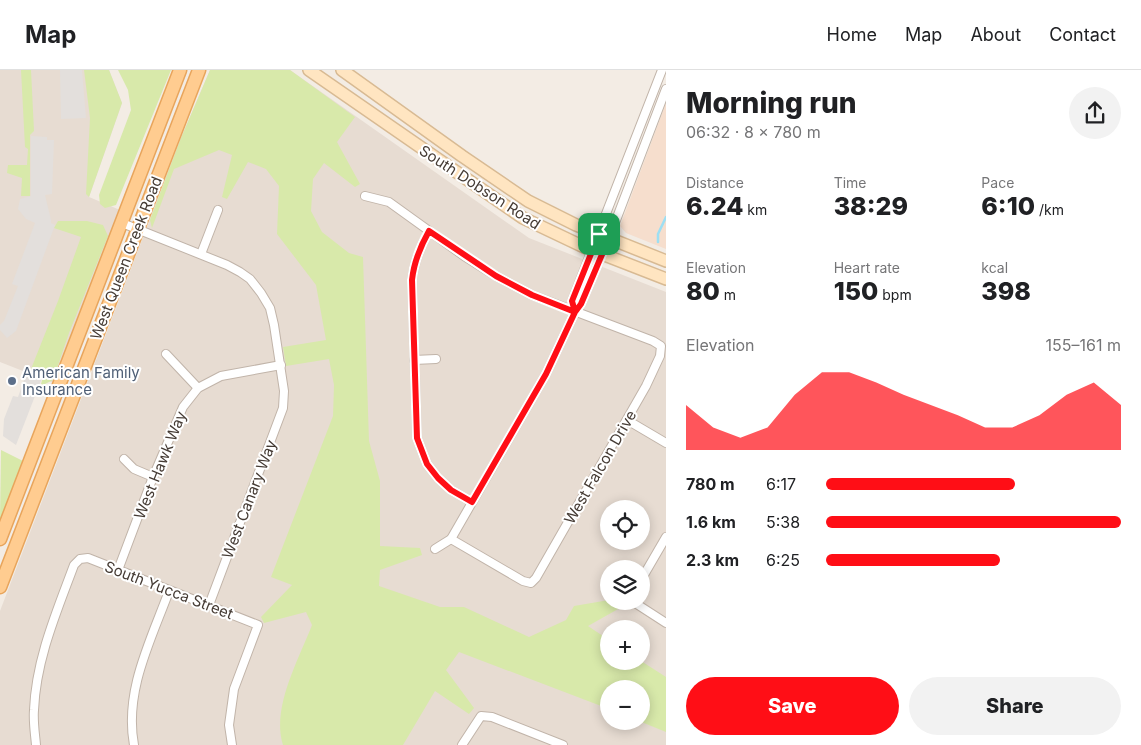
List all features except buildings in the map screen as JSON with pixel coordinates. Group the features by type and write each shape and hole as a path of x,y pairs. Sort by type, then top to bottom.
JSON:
{"main road":[{"name":"West Queen Creek Road","path":"0,539 180,70"},
{"name":"West Queen Creek Road","path":"0,587 198,70"},
{"name":"South Dobson Road","path":"309,70 508,209 537,226 666,279"},
{"name":"South Dobson Road","path":"342,70 516,194 557,216 666,260"},
{"path":"48,462 46,447 59,412 55,396"}],"street":[{"path":"604,236 662,70"},
{"path":"435,549 451,539 546,374 575,312 572,301 597,252 666,89"},
{"path":"365,196 389,202 496,276 532,295 575,312"},
{"path":"201,254 218,210"},
{"name":"West Canary Way","path":"122,223 201,254 240,272 250,279 270,308 281,365 284,391 283,408 209,605"},
{"path":"429,231 414,262 412,280 416,428 421,452 427,464 451,490 472,502"},
{"name":"West Falcon Drive","path":"451,539 523,581 531,583 536,578 628,420 660,356 661,346 653,341 575,312"},
{"path":"166,354 198,388"},
{"path":"414,360 436,359"},
{"name":"West Hawk Way","path":"118,570 153,477 183,407 198,388 227,374 281,365"},
{"path":"628,420 666,442"},
{"path":"124,459 134,469 153,477"},
{"path":"650,565 666,537"},
{"name":"South Yucca Street","path":"36,745 34,710 40,668 48,636 74,564 80,559 88,558 258,625 234,689 229,725 232,745"},
{"path":"134,745 132,716 134,693 140,667 170,591"},
{"path":"646,610 666,623"},
{"path":"462,745 481,716 492,718 563,745"}],"shaded area":[{"path":"0,70 109,70 122,103 89,197 120,210 56,384 0,362"},
{"path":"60,70 82,70 86,118 61,119"},
{"path":"210,70 290,70 529,238 666,292 666,745 0,745 0,611 181,138"},
{"path":"666,103 666,249 626,233 620,226"},
{"path":"31,136 47,137 47,140 54,140 52,194 45,195 51,223 55,225 16,331 7,338 0,330 0,325 4,321 18,286 12,284 35,223 26,219 18,209 20,199 31,196"},
{"path":"27,372 42,378 16,445 3,436 4,419 13,396 18,397"}],"green space":[{"path":"21,70 31,70 34,131 30,135 30,196 21,196 22,178 7,173 8,165 27,165 28,149 25,147"},
{"path":"84,70 109,70 122,103 89,197 86,194 90,118"},
{"path":"118,70 171,70 116,205 105,208 100,204 99,195 131,110 128,90"},
{"path":"210,70 290,70 355,117 337,142 360,184 355,187 324,163 313,179 311,211 322,232 349,253 363,257 369,441 380,481 380,546 420,548 422,555 380,570 379,586 440,607 464,607 529,637 566,620 574,606 600,602 600,610 616,610 588,626 600,634 600,670 650,670 650,667 666,677 666,732 650,725 650,680 600,680 600,706 459,652 446,670 474,708 469,714 435,691 403,745 283,745 280,731 283,700 312,625 306,612 264,623 261,617 292,585 271,577 333,416 334,385 329,359 286,366 283,347 326,340 316,285 277,234 279,186 266,169 248,162 227,199 222,197 232,155 219,150 174,169 152,228 150,220 181,138"},
{"path":"58,221 87,221 103,225 108,236 69,333 53,380 43,385 41,384 44,373 31,369 81,237 54,228"},
{"path":"1,450 23,461 0,520"}],"waterway":[{"path":"658,242 658,234 666,217"}],"place":[{"name":"American Family Insurance","path":"12,381"}],"route":[{"path":"599,234 572,301 575,312 532,295 496,276 429,231 421,245 414,262 412,280 417,438 427,464 438,478 451,490 472,502 546,374 575,312 581,304 609,238 599,234"}]}
